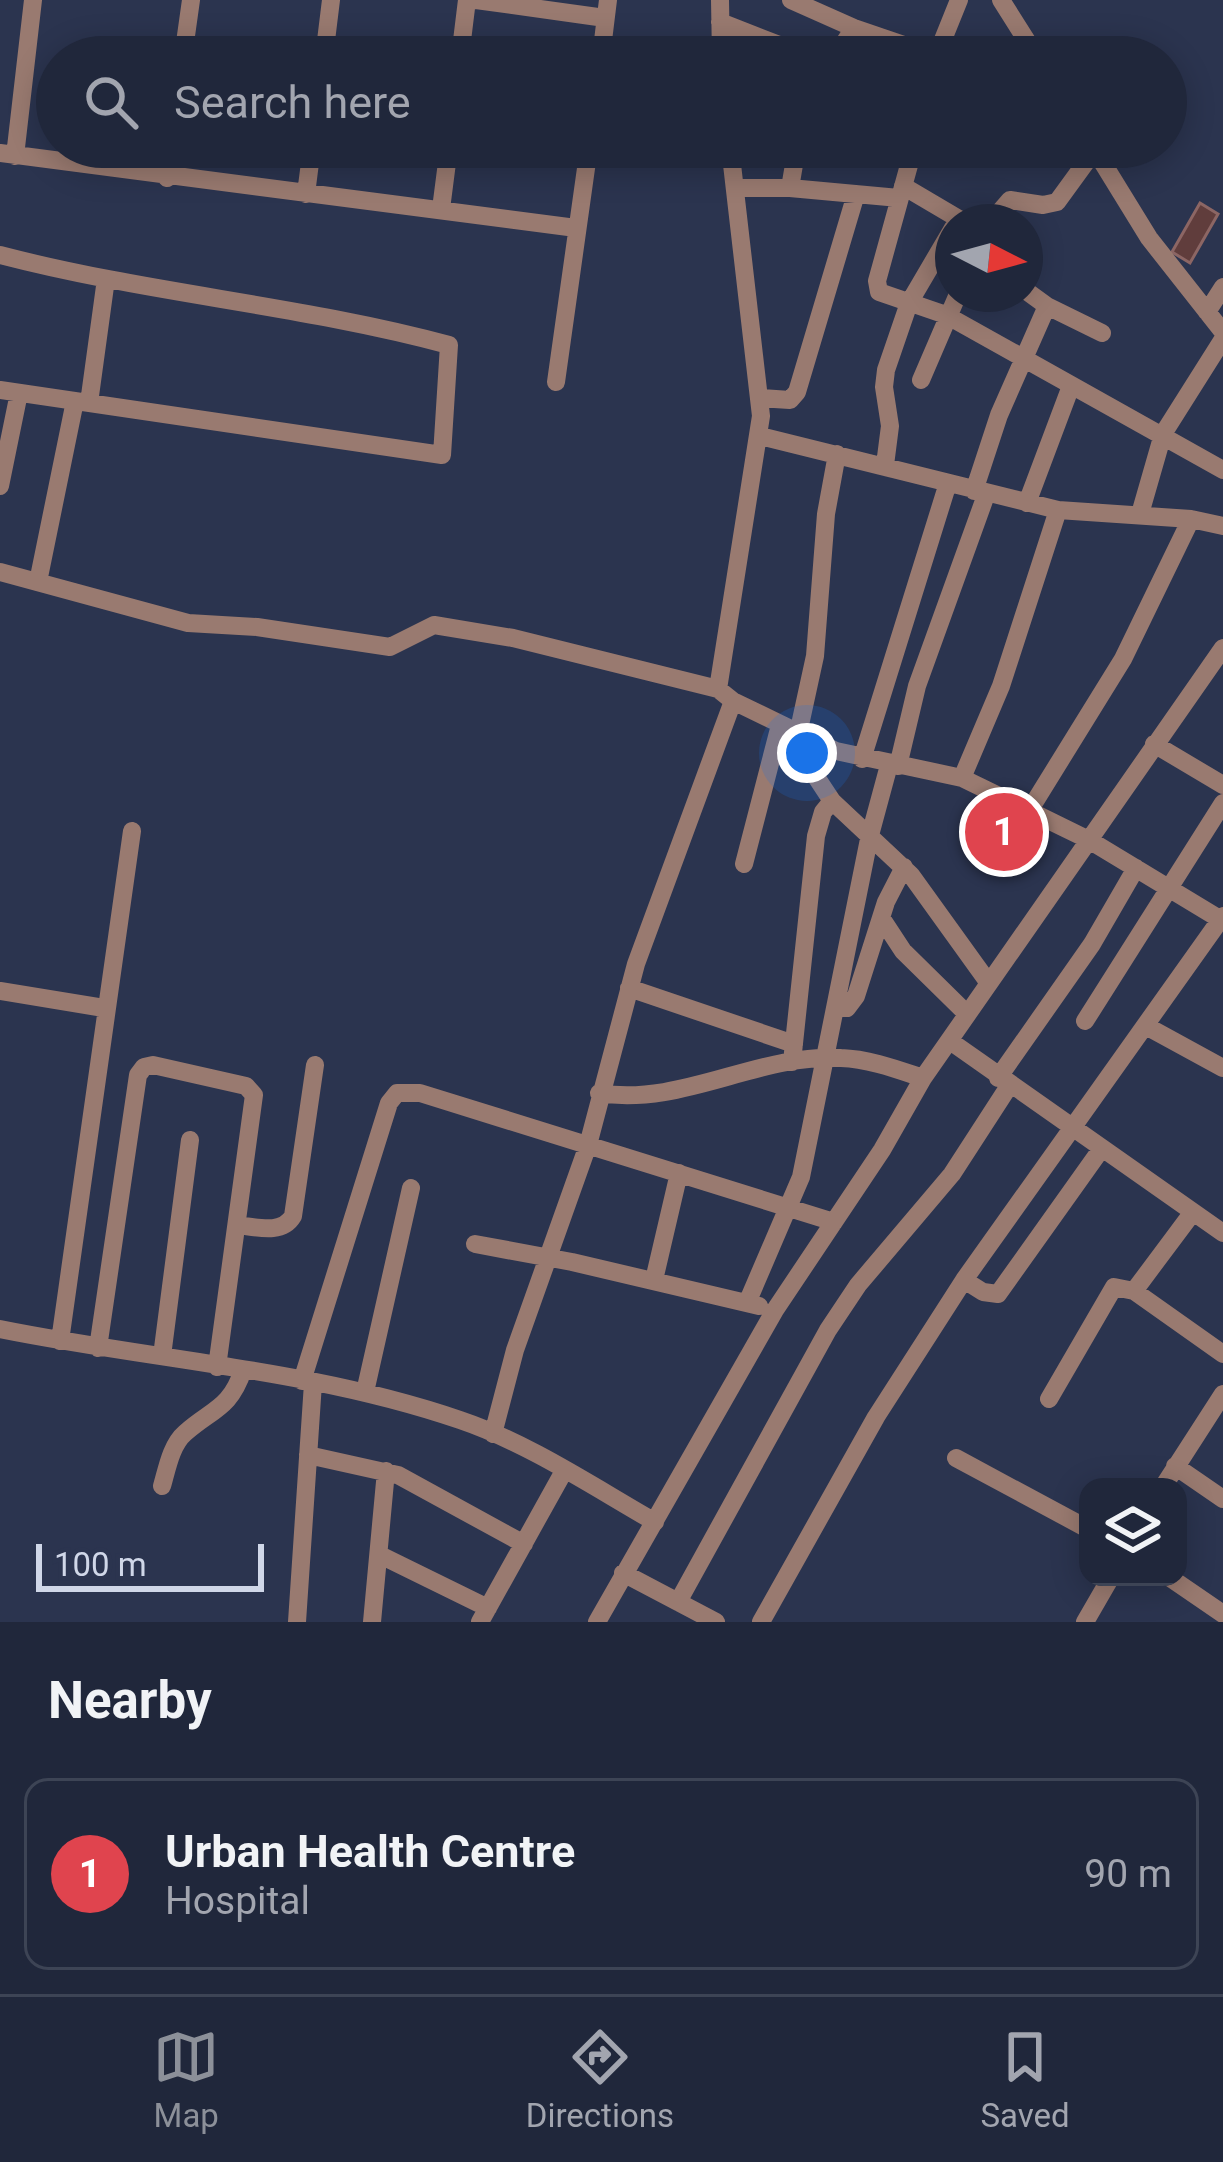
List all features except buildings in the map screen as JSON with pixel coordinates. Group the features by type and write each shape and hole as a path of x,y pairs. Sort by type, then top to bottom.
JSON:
{"street":[{"path":"7,154 33,0"},
{"path":"187,36 191,0"},
{"path":"327,36 331,0"},
{"path":"463,36 467,0"},
{"path":"476,0 606,9"},
{"path":"720,0 720,36"},
{"path":"790,0 877,36"},
{"path":"944,36 959,0"},
{"path":"1001,0 1024,36"},
{"path":"720,22 756,36"},
{"path":"849,36 854,28"},
{"path":"0,72 22,76"},
{"path":"100,168 576,228"},
{"path":"167,178 168,168"},
{"path":"306,194 309,168"},
{"path":"441,209 446,168"},
{"path":"556,382 586,168"},
{"path":"493,1434 515,1351 588,1144 629,988 725,695 760,436 760,398 733,168"},
{"path":"790,188 793,168"},
{"path":"908,168 877,288 884,296 946,315 1223,470"},
{"path":"1043,205 1057,202 1081,168"},
{"path":"1107,168 1149,238 1223,335 1162,434 1140,514"},
{"path":"735,188 901,192 935,210"},
{"path":"760,398 790,400 797,392 856,194"},
{"path":"1007,204 1010,200 1036,204"},
{"path":"0,255 268,310 318,313 449,345 442,455 10,392 0,486"},
{"path":"885,465 890,427 886,370 909,303 935,261"},
{"path":"38,582 106,279"},
{"path":"1207,312 1223,287"},
{"path":"1043,303 1102,333"},
{"path":"747,1304 801,1178 869,839 1022,358 1047,306"},
{"path":"921,380 948,312"},
{"path":"1027,502 1071,386"},
{"path":"760,436 1058,510 1140,514 1223,526"},
{"path":"837,454 826,514 815,656 798,734 803,757 832,801 904,867 988,982"},
{"path":"862,759 948,483"},
{"path":"962,778 1001,686 1058,510"},
{"path":"1030,811 1123,658 1191,519"},
{"path":"0,572 188,623 257,627 390,647 434,625 513,638 725,695 798,734 862,759 962,778 1089,840 1222,919 964,1280 876,1417 761,1622"},
{"path":"597,1622 775,1310 923,1078 1223,648"},
{"path":"744,863 780,724"},
{"path":"1154,744 1223,785"},
{"path":"793,1053 816,836 832,801"},
{"path":"1085,1021 1223,803"},
{"path":"60,1341 132,831"},
{"path":"836,1008 847,1008 856,996 904,867"},
{"path":"678,1602 828,1330 858,1286 952,1174 1136,868"},
{"path":"882,919 903,951 967,1014"},
{"path":"629,988 793,1053 872,1062 923,1078"},
{"path":"0,992 104,1008"},
{"path":"1146,1026 1223,1068"},
{"path":"950,1041 1223,1233"},
{"path":"599,1093 646,1096 793,1053"},
{"path":"98,1348 138,1075 153,1065 251,1088 254,1105 217,1367"},
{"path":"238,1226 279,1228 293,1216 315,1065"},
{"path":"297,1622 308,1382 389,1102 397,1093 421,1093 834,1222"},
{"path":"162,1356 190,1140"},
{"path":"964,1280 992,1295 1003,1289 1102,1148"},
{"path":"654,1280 679,1173"},
{"path":"365,1392 411,1188"},
{"path":"1134,1291 1193,1212"},
{"path":"475,1244 775,1310"},
{"path":"1048,1399 1108,1293 1120,1286 1223,1354"},
{"path":"0,1329 365,1392 462,1420 655,1522"},
{"path":"162,1486 175,1446 184,1434 225,1406 243,1370"},
{"path":"1168,1478 1223,1394"},
{"path":"308,1455 386,1471 524,1544"},
{"path":"956,1459 1079,1524"},
{"path":"1175,1466 1223,1499"},
{"path":"372,1622 386,1471"},
{"path":"380,1555 484,1615 565,1471"},
{"path":"623,1573 678,1602 694,1617 716,1622"},
{"path":"1085,1622 1106,1586"},
{"path":"1182,1586 1223,1614"}],"place":[{"name":"Urban Health Centre","path":"1004,832"}]}
